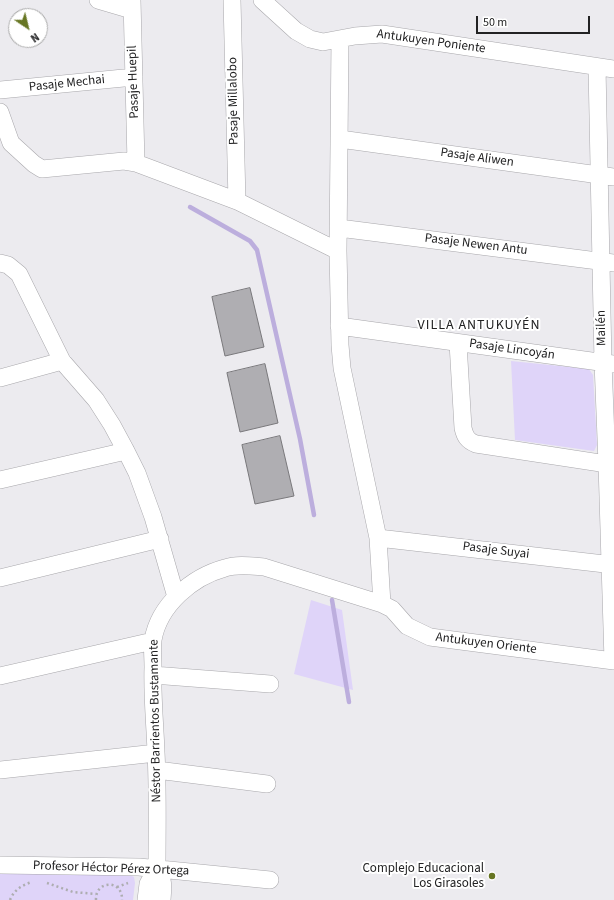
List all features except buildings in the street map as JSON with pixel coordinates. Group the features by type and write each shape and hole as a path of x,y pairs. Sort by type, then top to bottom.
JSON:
{"street":[{"path":"98,0 132,5"},
{"name":"Pasaje Millalobo","path":"232,0 237,201"},
{"name":"Antukuyen Poniente","path":"262,0 290,27 310,39 323,42 355,36 382,34 614,69"},
{"name":"Pasaje Huepil","path":"132,5 136,163"},
{"path":"340,39 338,251 339,326 342,368 378,538 382,604"},
{"name":"Mailén","path":"597,67 607,176 608,363 611,464 613,661"},
{"name":"Pasaje Mechai","path":"0,90 134,77"},
{"path":"0,112 11,143 34,164 42,169 124,161 136,163 237,201 338,251"},
{"name":"Pasaje Aliwen","path":"340,139 607,176"},
{"name":"Pasaje Newen Antu","path":"339,228 608,262"},
{"path":"0,263 8,265 19,274 62,361 96,400 126,451 147,498 176,597"},
{"name":"Pasaje Lincoyán","path":"339,326 608,363"},
{"path":"458,343 463,428 466,438 471,442 611,464"},
{"path":"0,378 62,361"},
{"path":"0,480 126,451"},
{"name":"Pasaje Suyai","path":"378,538 612,565"},
{"path":"0,578 160,539"},
{"name":"Antukuyen Oriente","path":"255,566 264,567 382,604 392,610 407,626 430,637 613,661"},
{"name":"Néstor Barrientos Bustamante","path":"146,900 148,884 157,868 153,641 159,622 166,609 176,597 185,588 196,581 225,567 255,566"},
{"path":"0,676 153,641"},
{"path":"153,675 270,684"},
{"path":"0,770 156,762 267,784"},
{"name":"Profesor Héctor Pérez Ortega","path":"0,864 157,868 270,880"},
{"name":"Néstor Barrientos Bustamante","path":"157,868 162,875 162,900"}],"path":[{"path":"10,900 16,890 23,885 32,882 39,882"},
{"path":"45,882 73,892 96,894"},
{"path":"96,900 96,894 106,885 114,885 120,890 122,900"}],"shaded area":[{"path":"511,361 589,369 593,375 597,445 594,451 515,440"},
{"path":"311,600 342,610 353,690 294,674"},
{"path":"0,872 130,875 134,877 135,883 133,900 0,900"}],"waterway":[{"path":"190,207 250,241 257,250 300,439 314,515"},
{"path":"332,600 349,702"}],"place":[{"name":"Complejo Educacional Los Girasoles","path":"492,876"}],"district":[{"name":"VILLA ANTUKUYÉN","path":"479,326"}]}
